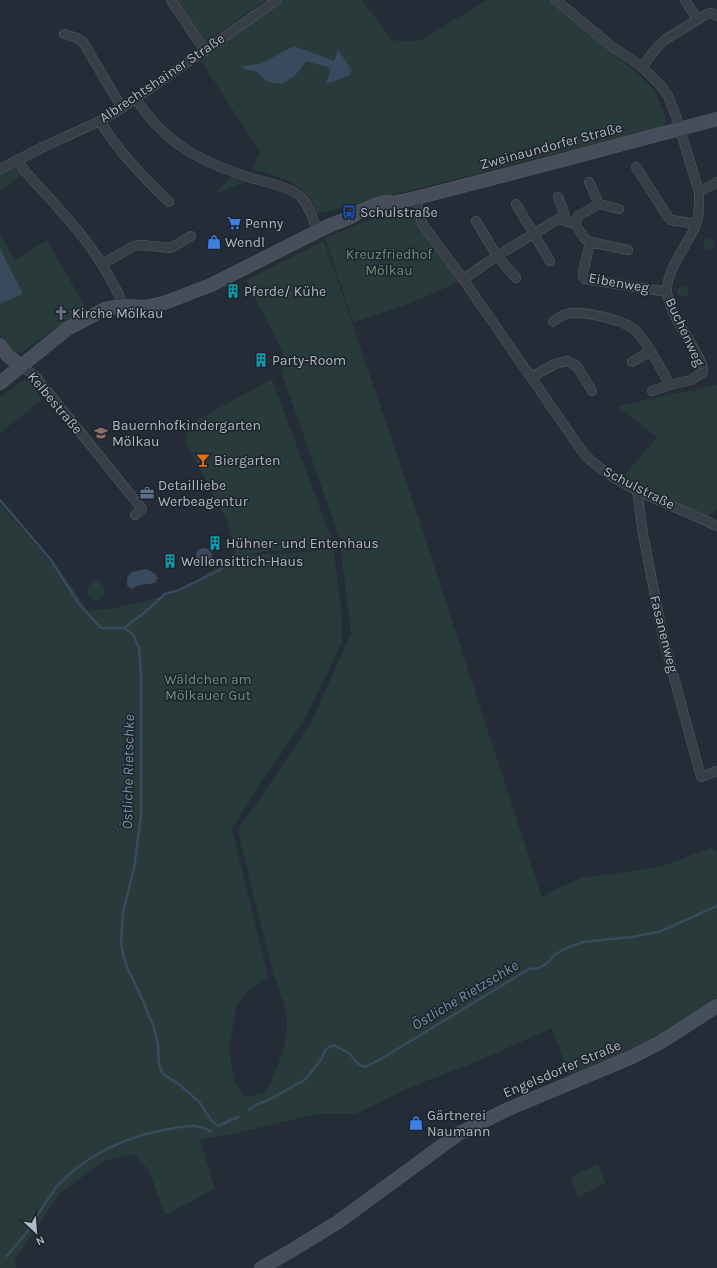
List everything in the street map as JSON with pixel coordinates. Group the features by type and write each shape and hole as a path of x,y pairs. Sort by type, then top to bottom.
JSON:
{"street":[{"path":"171,0 204,51"},
{"name":"Albrechtshainer Straße","path":"0,169 43,146 100,121 122,108 277,0"},
{"name":"Buchenweg","path":"556,0 610,45 642,67 656,80 668,96 680,129 699,192 699,206 696,224 669,277 667,292 673,311 704,371 702,374 691,380 670,385"},
{"path":"685,0 697,19"},
{"path":"642,67 659,45 666,39 706,14 714,14 717,16"},
{"path":"64,34 77,38 83,42 122,108"},
{"path":"136,99 167,136 188,152 222,169 286,189 299,196 307,205 318,231"},
{"name":"Zweinaundorfer Straße","path":"0,383 71,326 105,309 123,306 146,307 164,303 211,285 318,231 352,217 358,218 371,214 388,207 392,203 717,119"},
{"path":"100,121 130,162 169,202"},
{"path":"17,160 24,170 78,231 102,264 121,298 123,306"},
{"path":"636,167 668,217 672,220 696,224"},
{"path":"589,182 599,204"},
{"path":"699,192 717,182"},
{"path":"558,197 563,209 565,220"},
{"name":"Schulstraße","path":"416,198 422,222 584,454 600,468 637,490 717,526"},
{"path":"516,204 532,234 550,262"},
{"path":"576,224 578,216 599,204 619,209"},
{"path":"463,279 497,256 556,220 565,220 576,224 585,239 590,242 628,250"},
{"path":"476,221 497,256 516,278"},
{"path":"102,264 134,246 141,245 171,248 191,236"},
{"name":"Eibenweg","path":"590,242 583,274 585,279 667,292"},
{"path":"553,322 567,314 572,314 610,319 626,324 632,328 637,332 650,351 670,385 652,391"},
{"path":"0,345 8,356 21,366"},
{"path":"632,362 650,351"},
{"path":"531,377 558,363 567,361 576,366 592,391"},
{"name":"Kelbestraße","path":"21,366 34,376 142,509 135,515"},
{"name":"Fasanenweg","path":"637,490 644,542 663,637 701,777 717,771"},
{"name":"Engelsdorfer Straße","path":"262,1268 338,1222 458,1134 502,1112 632,1057 661,1042 717,1006"}],"green space":[{"path":"175,0 266,0 204,43"},
{"path":"284,0 362,0 392,40 410,42 426,38 487,0 551,0 637,73 655,91 667,121 664,125 657,128 317,214 310,199 304,191 297,186 283,179 252,169 260,152 199,58"},
{"path":"11,168 16,169 22,175 0,191 0,173"},
{"path":"231,177 244,182 216,194 215,193"},
{"name":"Kreuzfriedhof Mölkau","path":"401,210 407,216 412,213 461,281 404,306 353,322 325,238 372,219"},
{"path":"0,233 15,260 47,240 87,310 51,331 24,351 16,353 11,350 0,335"},
{"path":"709,238 713,240 715,244 713,248 709,250 705,248 703,244 705,240"},
{"name":"Wäldchen am Mölkauer Gut","path":"324,241 420,522 542,897 555,889 582,878 660,867 711,848 717,852 717,1001 660,1037 620,1057 570,1078 552,1028 483,1059 411,1087 356,1114 317,1114 218,1137 200,1139 215,1189 165,1215 149,1171 134,1154 105,1161 61,1192 15,1260 16,1268 0,1268 0,504 53,565 57,566 88,611 114,608 177,593 195,583 208,572 227,563 234,556 233,542 227,520 185,442 190,424 272,379 333,543 308,550 268,551 247,555 310,552 333,545 342,615 342,642 305,719 266,774 232,829 268,976 248,991 236,1006 229,1052 235,1081 243,1097 265,1093 282,1054 286,1037 287,1021 284,1005 263,933 238,830 310,725 351,633 339,537 281,371 285,359 279,344 246,280"},
{"path":"683,285 687,287 689,291 687,295 683,297 679,295 677,291 679,287"},
{"path":"22,381 29,381 43,399 0,433 0,397"},
{"path":"717,385 717,509 705,517 629,481 625,475 657,437 617,406"},
{"path":"96,582 100,583 104,587 104,595 100,599 96,600 92,599 88,595 87,591 88,587 92,583"},
{"path":"598,1164 606,1183 578,1197 571,1178"}],"water":[{"path":"294,46 334,61 338,50 352,70 350,75 326,84 331,68 306,61 292,78 281,84 268,82 255,71 243,69 243,66 260,64"},
{"path":"0,249 23,294 0,304"},
{"path":"204,548 210,550 212,556 210,562 204,564 198,562 196,556 198,550"},
{"path":"147,569 158,578 155,583 140,585 131,589 127,585 127,578 131,572"}],"waterway":[{"name":"Östliche Rietschke","path":"0,500 51,560 79,604 101,628 124,628 133,634 139,648 141,675 141,816 134,868 123,913 121,942 123,954 127,967 154,1028 158,1046 159,1065 163,1074 180,1085 199,1102 211,1120 218,1126 238,1117"},
{"name":"Östliche Rietzschke","path":"124,628 144,613 165,594 177,591 222,569"},
{"name":"Östliche Rietzschke","path":"249,1110 257,1104 267,1101 306,1079 322,1058 326,1049 334,1045 350,1054 358,1064 365,1067 381,1059 529,969 540,968 554,955 567,948 583,942 631,937 659,932 717,906"},
{"path":"6,1256 33,1224 58,1185 80,1165 106,1149 135,1137 182,1127 196,1126 211,1132"}],"place":[{"name":"Schulstraße","path":"349,212"},
{"name":"Penny","path":"234,223"},
{"name":"Wendl","path":"214,242"},
{"name":"Pferde/ Kühe","path":"233,291"},
{"name":"Kirche Mölkau","path":"61,313"},
{"name":"Party-Room","path":"261,360"},
{"name":"Bauernhofkindergarten Mölkau","path":"101,433"},
{"name":"Biergarten","path":"203,460"},
{"name":"Detailliebe Werbeagentur","path":"147,493"},
{"name":"Hühner- und Entenhaus","path":"215,543"},
{"name":"Wellensittich-Haus","path":"170,561"},
{"name":"Gärtnerei Naumann","path":"416,1123"}]}
